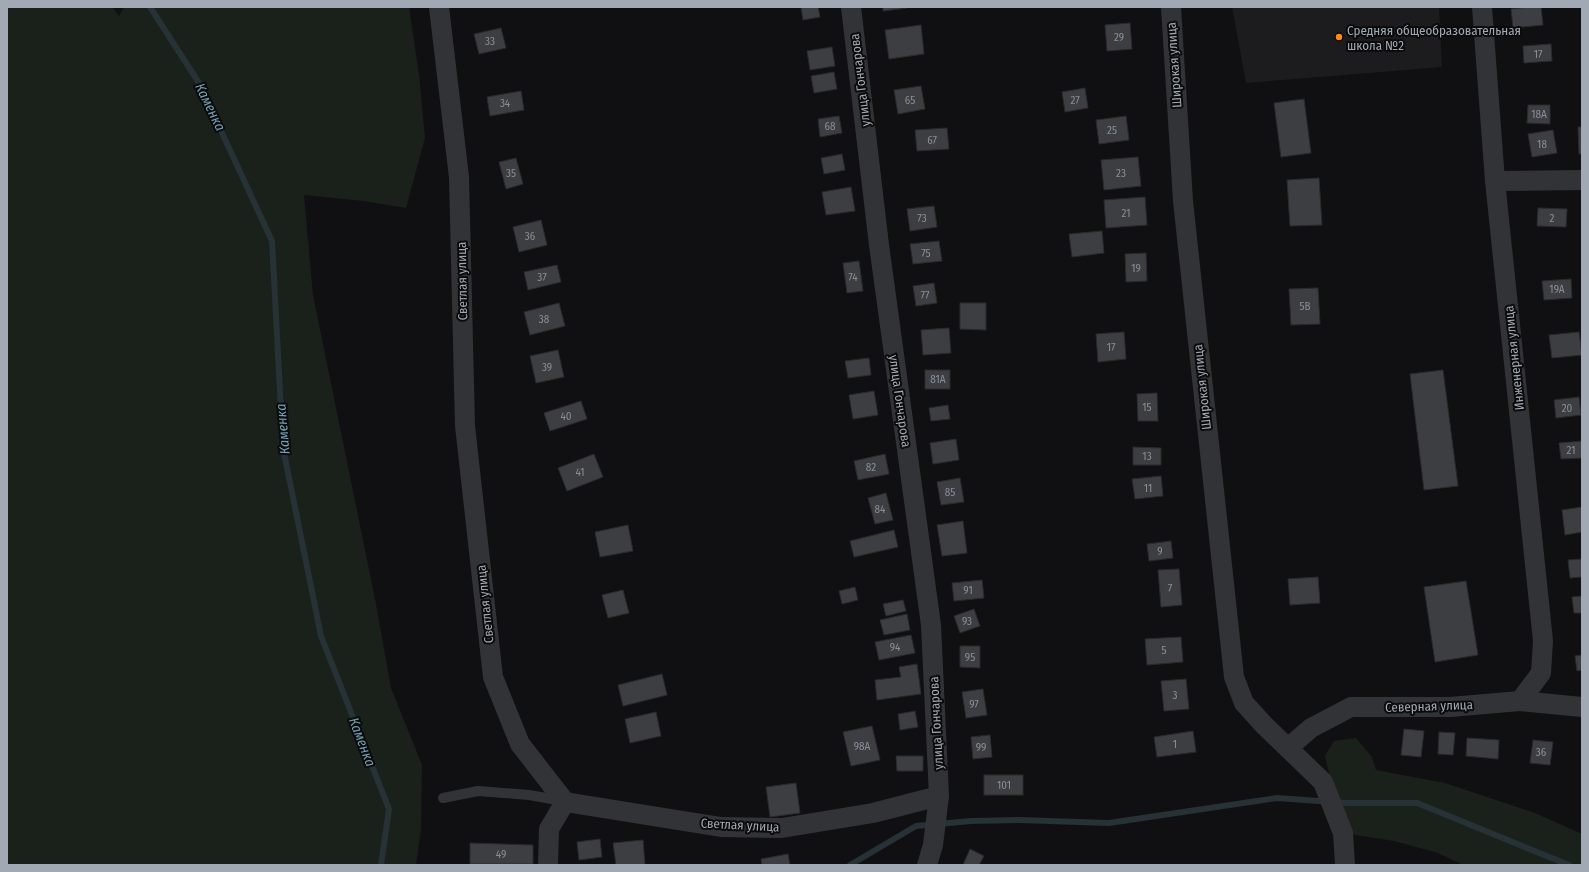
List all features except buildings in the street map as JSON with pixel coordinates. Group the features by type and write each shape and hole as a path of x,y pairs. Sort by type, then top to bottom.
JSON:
{"street":[{"name":"Светлая улица","path":"439,7 459,177 465,426 493,677 520,744 565,802 721,827 782,828 873,813 939,796"},
{"name":"улица Гончарова","path":"851,7 879,245 931,625 939,796 932,845 927,865"},
{"name":"Широкая улица","path":"1170,7 1182,201 1234,678 1244,703 1264,725 1323,782 1343,833 1345,865"},
{"name":"Инженерная улица","path":"1482,7 1495,181 1544,641 1541,674 1520,701"},
{"path":"1495,181 1582,180"},
{"name":"Северная улица","path":"1288,748 1311,728 1351,708 1450,707 1520,701 1582,708"},
{"path":"548,865 549,829 565,802"}],"lane":[{"path":"443,798 478,791 529,795 565,802"}],"shaded area":[{"path":"7,7 112,7 119,16 124,7 409,7 419,75 425,138 406,208 364,201 304,195 313,295 376,604 391,688 422,765 421,829 416,865 7,865"},
{"name":"Средняя общеобразовательная школа №2","path":"1232,7 1439,7 1442,67 1246,83"},
{"path":"1356,738 1372,757 1376,770 1445,783 1535,813 1582,834 1582,865 1463,865 1438,853 1394,841 1343,833 1325,756 1334,741"}],"waterway":[{"name":"Каменка","path":"150,7 199,83 272,241 283,448 321,636 389,809 381,865"},
{"path":"850,865 916,826 971,821 1019,820 1109,823 1277,798 1346,803 1417,803 1569,865"}],"place":[{"name":"Средняя общеобразовательная школа №2","path":"1339,37"}]}
